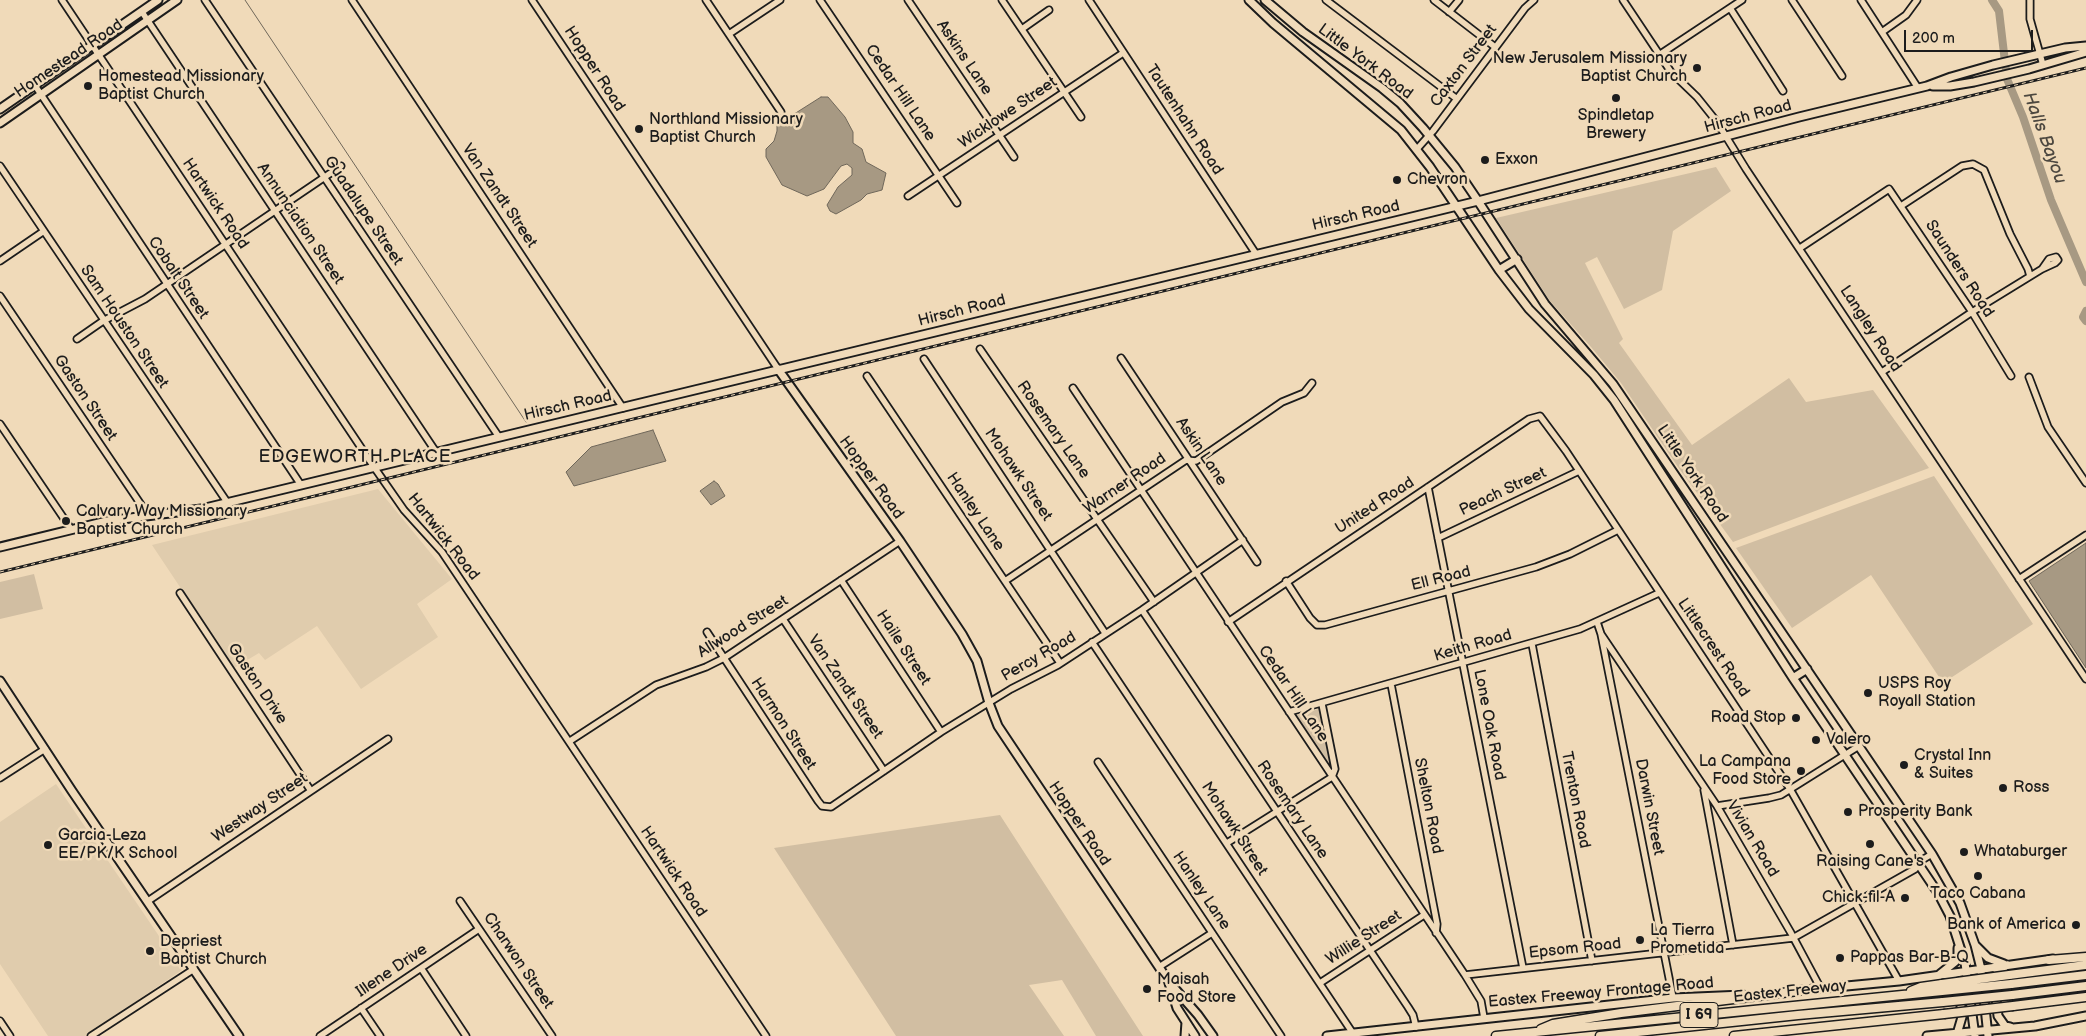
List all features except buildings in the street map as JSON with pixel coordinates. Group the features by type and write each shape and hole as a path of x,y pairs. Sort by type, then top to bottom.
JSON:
{"highway":[{"path":"2049,960 2086,956"},
{"path":"1942,987 2086,965"},
{"name":"Eastex Freeway","path":"1496,1036 1902,995 1942,987 2011,984 2086,975"},
{"name":"I 69","path":"1600,1036 2086,986"},
{"path":"1534,1032 1553,1024 1621,1013 1798,990"},
{"name":"I 69","path":"1734,1036 2086,998"}],"main road":[{"name":"Homestead Road","path":"0,109 158,0"},
{"name":"Homestead Road","path":"0,123 148,22 177,0"},
{"name":"Little York Road","path":"1250,0 1272,23 1401,130 1458,206 1499,270 1529,309 1594,375 1614,400 1794,678 1919,863 1950,916 1966,971 1975,1034"},
{"name":"Little York Road","path":"1264,0 1308,36 1382,88 1400,103 1429,135 1478,201 1545,304 1614,384 1932,854 1963,910 1975,945 1981,969 1987,1033"},
{"name":"Hirsch Road","path":"0,547 107,521 177,513 623,408 1458,206 1927,86 1993,65 2065,48 2086,46"},
{"name":"Hirsch Road","path":"1927,86 1950,86 1996,77 2086,52"},
{"path":"1499,270 1516,259"},
{"name":"Hopper Road","path":"778,369 900,541 970,648 981,671 989,704 998,726 1008,742 1169,982 1198,1015 1213,1036"},
{"path":"1794,678 1806,669"},
{"path":"0,681 238,1036"},
{"path":"1950,916 1963,910"},
{"path":"1958,940 1958,956 1955,962 1943,974 1955,979 1960,996 1962,1017 1960,1034"},
{"path":"1975,945 1988,958 2007,965 1995,975 1994,991 1998,1016 2005,1026 2012,1028"},
{"name":"Eastex Freeway Frontage Road","path":"1326,1036 1673,998 1820,989 1899,981 2049,960"},
{"name":"Hopper Road","path":"1169,982 1177,1008 1195,1036"},
{"path":"2040,1025 2086,1016"},
{"path":"1927,1036 1987,1033 2012,1028 2086,1020"},
{"path":"1186,1022 1186,1036"}],"street":[{"name":"Hartwick Road","path":"62,0 374,467 404,510 442,552 766,1036"},
{"name":"Guadalupe Street","path":"205,0 498,437"},
{"name":"Van Zandt Street","path":"352,0 623,408"},
{"name":"Hopper Road","path":"532,0 778,369"},
{"path":"706,0 781,112"},
{"path":"729,34 780,0"},
{"name":"Cedar Hill Lane","path":"820,0 957,203"},
{"name":"Askins Lane","path":"908,0 1014,157"},
{"path":"1002,0 1080,117"},
{"name":"Tautenhahn Road","path":"1089,0 1256,254"},
{"path":"1326,0 1457,99"},
{"path":"1434,0 1495,47"},
{"path":"1449,12 1459,0"},
{"name":"Caxton Street","path":"1417,149 1495,47 1534,0"},
{"name":"Langley Road","path":"1623,0 1671,72 1697,97 1727,137 2086,679"},
{"path":"1659,55 1742,0"},
{"path":"1792,0 1842,76"},
{"path":"1861,0 1918,88"},
{"path":"1882,32 1906,15 1917,0"},
{"path":"2030,0 2030,19 2043,65"},
{"path":"1730,8 1783,91"},
{"path":"1022,29 1049,10"},
{"name":"Annunciation Street","path":"142,12 436,452"},
{"name":"Wicklowe Street","path":"908,196 1124,53"},
{"name":"Cobalt Street","path":"34,84 301,485"},
{"path":"1901,206 1962,166 1973,164 1984,170 2010,234 2030,276"},
{"name":"Sam Houston Street","path":"0,166 226,502"},
{"path":"77,339 103,321 145,299 341,166"},
{"name":"Saunders Road","path":"1800,248 1889,189 1972,312 2011,376"},
{"path":"0,261 44,232"},
{"path":"1882,372 1972,312 2042,269"},
{"name":"Gaston Street","path":"0,296 148,515"},
{"name":"Rosemary Lane","path":"980,349 1154,602"},
{"name":"Mohawk Street","path":"924,358 1105,633"},
{"name":"Askin Lane","path":"1121,358 1257,562"},
{"name":"Hanley Lane","path":"867,376 1060,663"},
{"path":"2029,377 2048,426 2086,483"},
{"name":"Warner Road","path":"1005,581 1186,460 1196,460 1282,402 1304,393 1312,383"},
{"name":"Cedar Hill Lane","path":"1073,388 1465,975 1481,1002 1484,1018"},
{"name":"Littlecrest Road","path":"1538,416 1547,424 1790,789 1899,981"},
{"name":"United Road","path":"1228,622 1529,419 1538,416"},
{"path":"0,424 71,529"},
{"name":"Peach Street","path":"1438,538 1578,471"},
{"name":"Lone Oak Road","path":"1428,487 1523,968"},
{"name":"Ell Road","path":"1286,582 1310,618 1321,626 1536,567 1570,554 1618,530"},
{"path":"2019,579 2086,535"},
{"name":"Percy Road","path":"847,796 941,732 1011,689 1060,663 1142,610 1243,540"},
{"name":"Allwood Street","path":"570,741 656,685 706,668 724,658 900,541"},
{"name":"Haile Street","path":"841,580 941,732"},
{"name":"Gaston Drive","path":"180,593 311,790"},
{"name":"Keith Road","path":"1289,712 1532,644 1597,622 1659,593"},
{"name":"Rosemary Lane","path":"1142,610 1413,1015 1416,1027"},
{"name":"Van Zandt Street","path":"783,619 884,771"},
{"name":"Darwin Street","path":"1597,622 1601,634 1673,998"},
{"name":"Harmon Street","path":"707,632 822,806 831,806 847,796"},
{"name":"Vivian Road","path":"1601,634 1717,806 1794,938 1820,989"},
{"name":"Mohawk Street","path":"1092,642 1352,1032"},
{"name":"Trenton Road","path":"1532,644 1592,961"},
{"name":"Shelton Road","path":"1391,684 1437,924 1436,933"},
{"path":"1227,843 1275,811 1332,777 1334,769 1322,704"},
{"name":"Westway Street","path":"148,901 388,738"},
{"path":"1717,806 1769,798 1790,789 1859,746"},
{"path":"1,777 45,749"},
{"name":"Hanley Lane","path":"1098,762 1281,1036"},
{"path":"1704,789 1734,945"},
{"name":"Epsom Road","path":"1465,975 1794,938 1915,869 1919,863 1932,854"},
{"name":"Charwon Street","path":"460,900 552,1036"},
{"name":"Willie Street","path":"1320,983 1424,915"},
{"name":"Illene Drive","path":"320,1036 479,928"},
{"path":"1159,967 1212,933"},
{"path":"421,968 466,1036"},
{"path":"91,1036 194,969"},
{"path":"361,1008 380,1036"},
{"path":"0,1021 10,1036"}],"shaded area":[{"path":"821,97 828,97 845,117 853,132 853,143 862,149 866,162 886,173 882,190 867,194 861,200 836,214 830,211 827,205 838,187 852,175 852,168 847,164 841,166 824,189 807,196 782,185 766,157 766,149 774,141 777,122 791,116"},
{"path":"1716,167 1731,191 1673,231 1662,290 1624,309 1597,257 1585,263 1623,339 1619,343 1692,445 1789,378 1806,402 1873,390 1929,468 1733,542 1678,467 1621,383 1550,301 1496,218"},
{"path":"653,430 666,461 574,486 566,472 591,447"},
{"path":"1934,476 2033,624 1943,683 1871,575 1792,628 1736,548"},
{"path":"714,481 725,496 711,505 700,491"},
{"path":"378,489 452,579 417,604 438,637 361,689 317,626 265,660 259,653 234,668 152,545"},
{"path":"2086,543 2086,668 2029,581"},
{"path":"34,574 43,609 0,619 0,582"},
{"path":"1319,709 1331,768 1296,715"},
{"path":"56,784 182,970 85,1036 48,1036 0,964 0,822"},
{"path":"1000,815 1143,1036 1096,1036 1062,980 1029,985 1064,1036 896,1036 774,848"}],"waterway":[{"path":"245,0 526,422"},
{"name":"Halls Bayou","path":"1992,0 1999,11 2007,79 2023,117 2051,200 2086,282"},
{"name":"Halls Bayou","path":"2086,311 2083,317 2086,321"}],"railway":[{"path":"0,572 2086,68"}],"place":[{"name":"New Jerusalem Missionary Baptist Church","path":"1697,68"},
{"name":"Homestead Missionary Baptist Church","path":"88,86"},
{"name":"Spindletap Brewery","path":"1616,98"},
{"name":"Northland Missionary Baptist Church","path":"639,129"},
{"name":"Exxon","path":"1485,160"},
{"name":"Chevron","path":"1397,180"},
{"name":"Calvary Way Missionary Baptist Church","path":"66,521"},
{"name":"USPS Roy Royall Station","path":"1868,693"},
{"name":"Road Stop","path":"1796,718"},
{"name":"Valero","path":"1816,740"},
{"name":"Crystal Inn & Suites","path":"1904,765"},
{"name":"La Campana Food Store","path":"1801,771"},
{"name":"Ross","path":"2003,788"},
{"name":"Prosperity Bank","path":"1848,812"},
{"name":"Raising Cane's","path":"1870,844"},
{"name":"Garcia-Leza EE/PK/K School","path":"48,845"},
{"name":"Whataburger","path":"1964,852"},
{"name":"Taco Cabana","path":"1978,876"},
{"name":"Chick-fil-A","path":"1905,898"},
{"name":"Bank of America","path":"2076,925"},
{"name":"La Tierra Prometida","path":"1640,940"},
{"name":"Depriest Baptist Church","path":"150,951"},
{"name":"Pappas Bar-B-Q","path":"1840,958"},
{"name":"Maisah Food Store","path":"1147,989"}],"district":[{"name":"EDGEWORTH PLACE","path":"355,457"}]}
